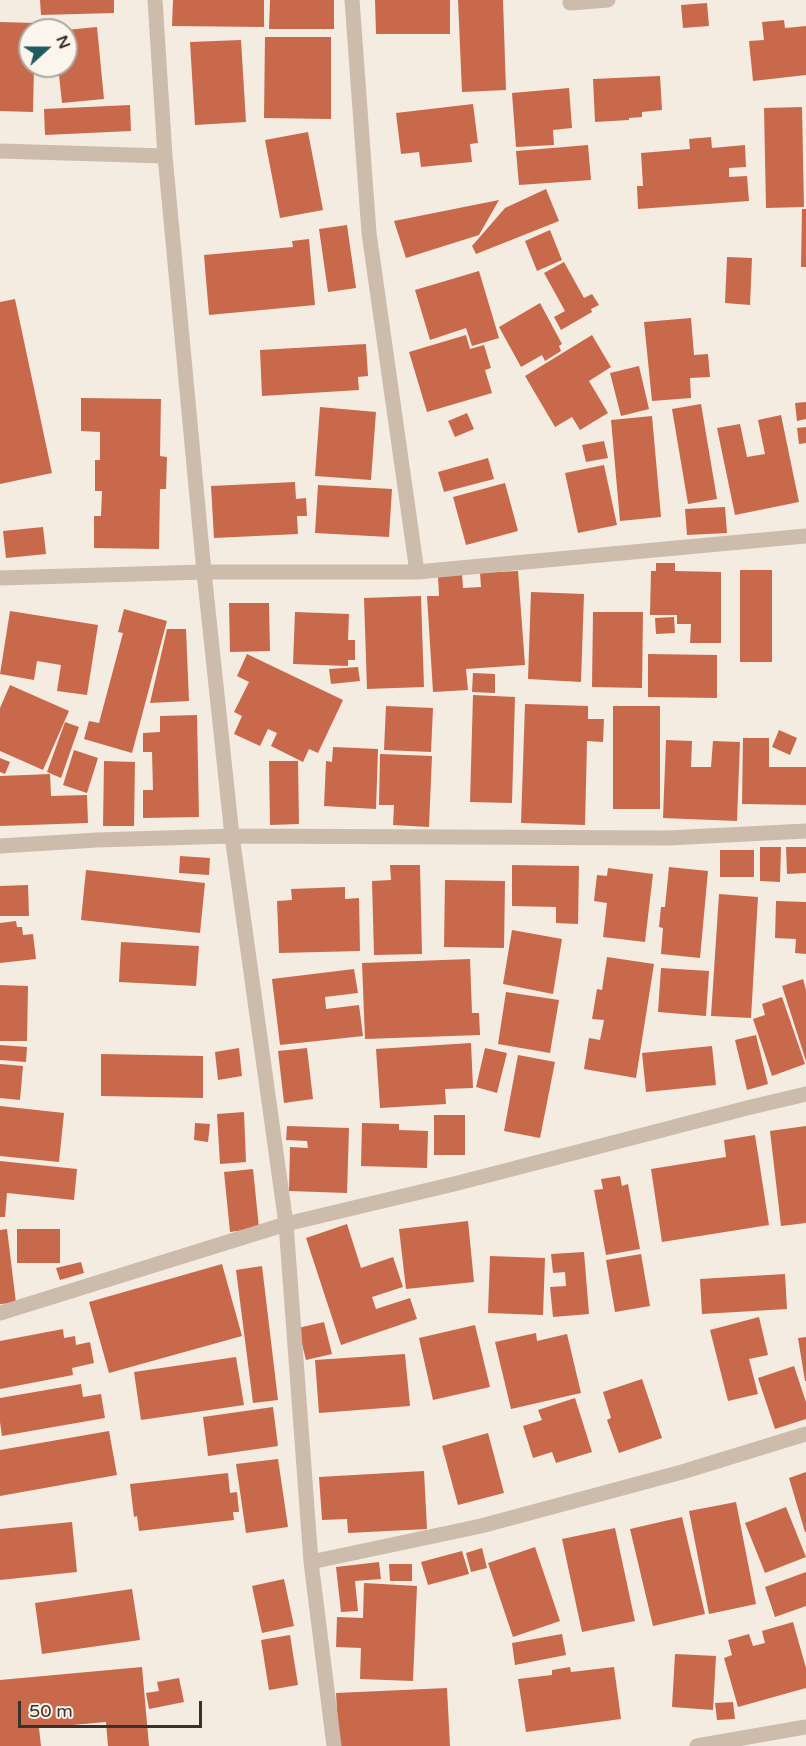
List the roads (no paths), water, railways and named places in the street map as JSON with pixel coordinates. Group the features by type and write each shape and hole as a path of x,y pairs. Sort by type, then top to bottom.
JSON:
{"street":[{"path":"155,0 165,156 204,572 232,836 286,1224 311,1563 334,1746"},
{"path":"352,0 369,233 417,572"},
{"path":"570,3 608,0"},
{"path":"0,150 165,156"},
{"path":"0,578 204,572 417,572 806,536"},
{"path":"0,846 97,840 232,836 668,837 806,831"},
{"path":"0,1313 286,1224 458,1183 806,1094"},
{"path":"311,1563 481,1526 682,1472 806,1434"},
{"path":"697,1746 806,1727"}]}
